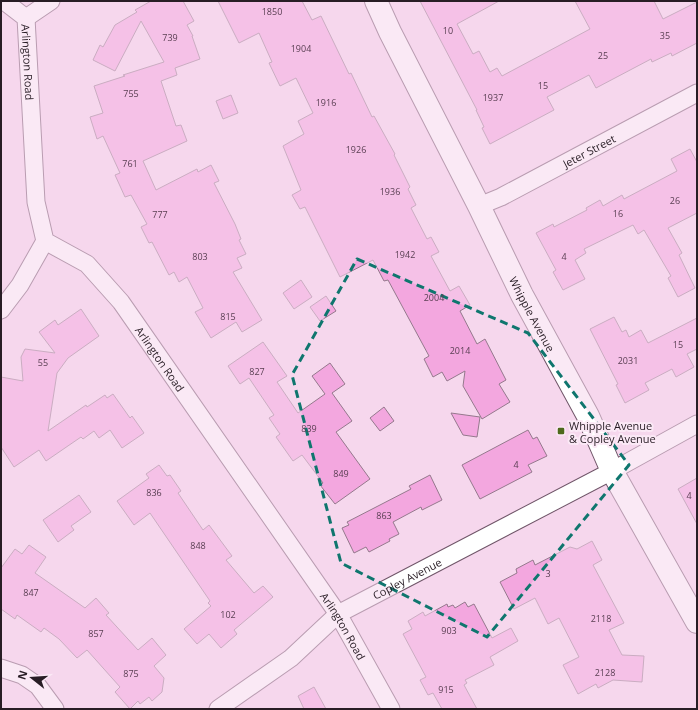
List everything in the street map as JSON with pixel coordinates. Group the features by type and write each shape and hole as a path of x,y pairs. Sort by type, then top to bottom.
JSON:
{"main road":[{"name":"Whipple Avenue","path":"376,1 390,32 479,206 522,295 588,416 612,470 697,622"}],"street":[{"name":"Arlington Road","path":"4,1 26,18 36,202 45,241 87,264 121,302 338,614 391,709"},
{"path":"26,18 51,1"},
{"name":"Jeter Street","path":"479,206 501,197 697,93"},
{"path":"1,310 20,285 45,241"},
{"name":"Copley Avenue","path":"218,709 292,658 338,614 697,424"},
{"path":"1,668 22,675 38,686 55,709"}],"highlighted area":[{"path":"357,259 528,333 629,465 487,637 341,563 292,375"}],"building":[{"path":"151,1 183,1 194,21 187,25 193,36 200,59 175,68 177,75 161,81 176,126 181,125 187,141 143,161 156,190 197,169 198,172 211,165 219,181 214,183 235,224 241,239 239,240 246,254 237,258 242,268 233,272 262,320 242,332 236,322 211,338 195,312 203,308 187,277 179,282 174,272 169,275 152,242 149,243 141,227 147,224 131,195 125,197 115,175 120,173 103,136 97,139 90,117 103,113 94,86 164,62 141,21 115,71 93,60 100,45 103,47 115,25 137,12 135,10"},
{"path":"218,1 302,1 312,20 321,16 372,117 374,116 395,154 394,155 410,187 408,189 416,205 411,208 427,239 431,237 439,252 431,256 450,291 459,286 470,305 460,311 477,344 485,339 506,380 499,384 510,402 482,419 463,386 465,371 447,381 442,372 433,377 424,359 429,356 388,280 384,281 373,260 340,277 305,207 300,209 292,195 301,190 283,146 304,134 298,121 313,113 296,78 280,86 269,63 272,62 259,33 239,43"},
{"path":"420,1 499,1 457,24 473,54 479,51 490,72 497,68 502,76 590,29 575,1 654,1 663,19 697,2 697,43 672,56 671,53 652,62 651,59 596,88 589,75 547,97 554,110 490,144 482,128 484,127 477,110"},
{"path":"231,95 238,113 223,119 216,101"},
{"path":"690,149 697,162 697,213 668,228 682,253 679,255 695,288 678,297 668,278 671,276 644,230 638,234 633,225 584,249 586,253 575,260 585,279 563,290 553,272 556,270 536,233 553,224 554,227 587,210 586,208 600,200 603,206 622,195 624,199 677,171 671,159"},
{"path":"301,280 312,297 294,309 283,293"},
{"path":"326,296 336,311 320,321 310,307"},
{"path":"81,309 99,336 68,358 57,373 48,431 86,405 87,407 105,395 107,398 113,394 130,418 132,416 144,433 122,448 110,430 99,438 94,431 83,439 81,437 46,461 39,450 14,467 1,447 1,377 23,381 21,357 25,349 55,353 39,332 55,320 58,325"},
{"path":"614,317 622,332 626,330 629,337 641,330 648,343 697,318 697,349 687,354 694,367 676,377 672,369 645,383 649,390 625,403 616,385 618,384 590,329"},
{"path":"263,342 287,376 277,382 298,413 325,394 312,376 330,363 345,384 332,393 352,421 336,432 370,479 335,504 320,485 323,483 302,455 293,461 276,437 280,434 269,418 274,415 249,378 240,384 228,366"},
{"path":"384,407 394,421 380,431 370,418"},
{"path":"451,413 480,417 477,437 463,435"},
{"path":"528,430 533,439 537,437 547,456 528,465 532,472 480,499 462,465"},
{"path":"159,465 167,476 170,475 181,491 178,493 203,530 209,525 232,556 226,560 254,593 263,586 273,597 234,630 237,634 221,648 209,634 197,644 184,629 211,606 208,603 210,601 150,513 134,525 117,501 149,478 146,474"},
{"path":"430,475 442,500 422,510 421,507 393,522 399,534 389,539 390,541 369,552 366,547 354,553 342,528 349,525 347,522 411,489 409,486"},
{"path":"697,478 697,524 678,489"},
{"path":"79,495 91,512 71,526 74,530 58,542 43,520"},
{"path":"592,541 602,560 593,565 624,623 609,630 622,655 644,656 642,682 613,680 598,688 596,684 578,694 563,665 579,657 559,618 548,624 535,598 514,609 500,582 517,573 516,569 533,560 535,565 570,547 577,549"},
{"path":"29,545 46,557 35,573 85,608 96,598 109,613 106,615 138,650 152,638 166,655 154,666 164,678 162,692 152,701 149,697 140,704 138,701 130,709 115,692 120,687 87,650 77,658 59,639 44,628 41,632 17,615 15,619 1,609 1,568 15,549 22,554"},
{"path":"465,602 468,607 474,604 492,638 511,628 518,641 490,657 494,665 465,680 467,683 464,685 477,709 442,709 433,693 428,695 420,680 426,677 403,634 412,629 408,621 423,612 425,616 447,604 448,607 453,605 455,608"},
{"path":"314,687 326,709 304,709 298,696"}],"place":[{"name":"Whipple Avenue & Copley Avenue","path":"561,431"}]}
